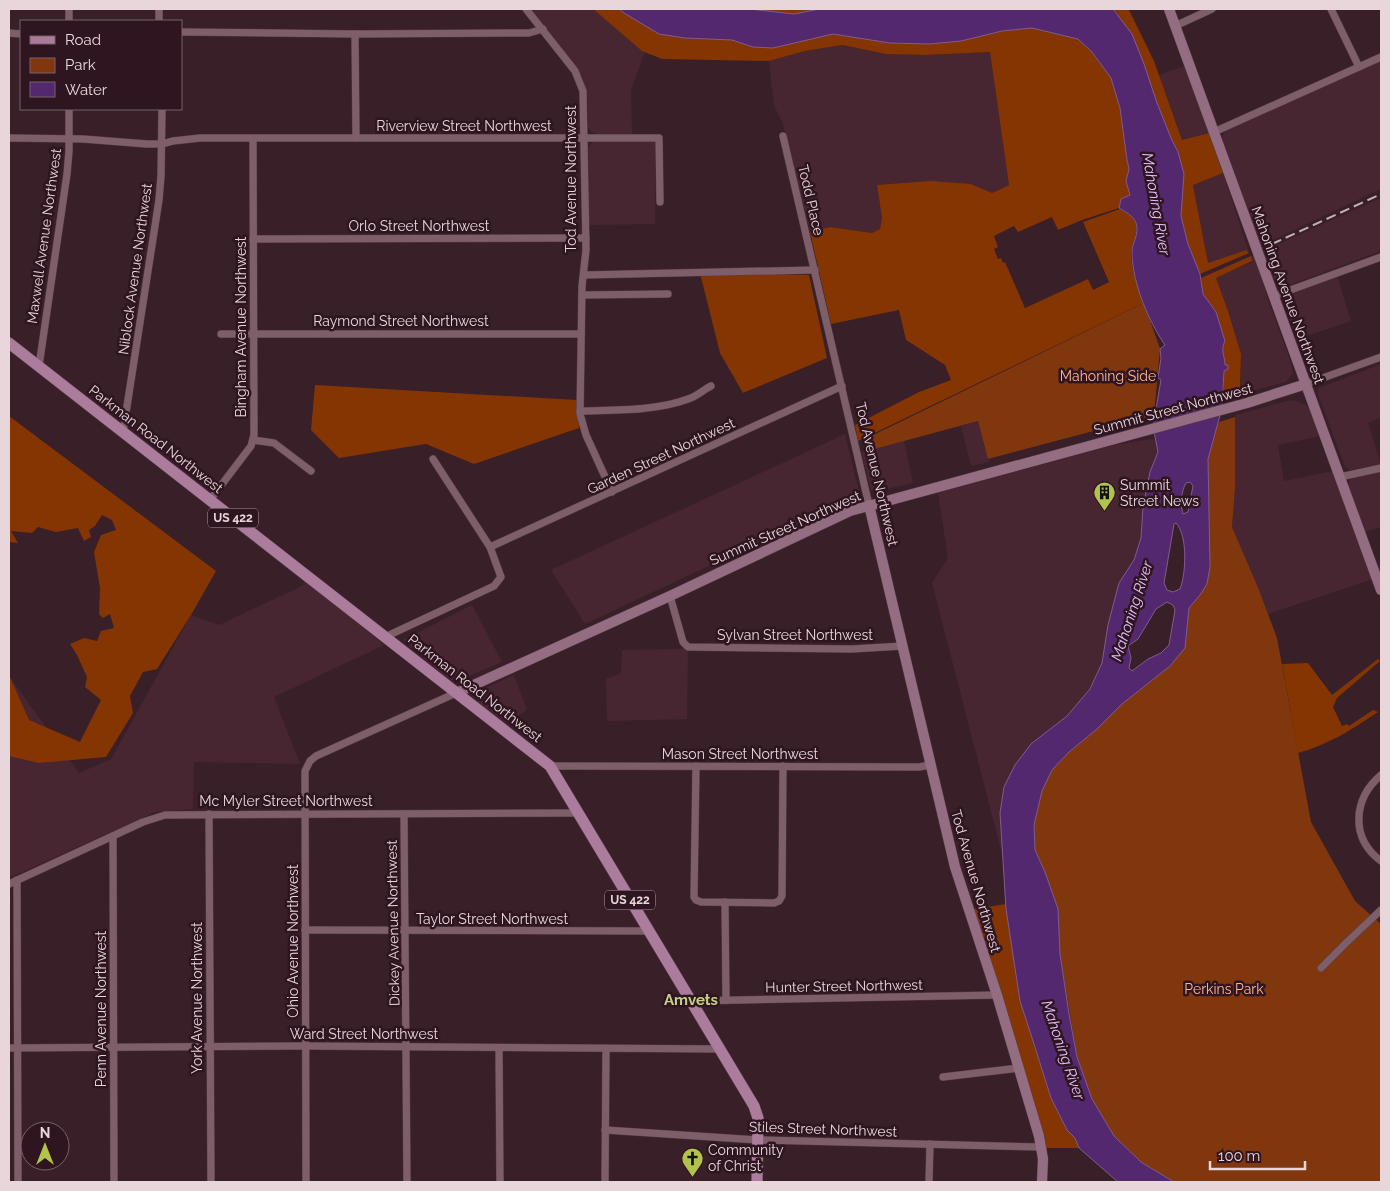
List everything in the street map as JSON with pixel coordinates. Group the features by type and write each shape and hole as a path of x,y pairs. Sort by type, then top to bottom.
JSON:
{"main road":[{"name":"Mahoning Avenue Northwest","path":"1168,9 1381,590"},
{"name":"Parkman Road Northwest","path":"9,342 550,766 754,1106 758,1118 757,1182"},
{"name":"Summit Street Northwest","path":"456,693 670,596 840,515 869,505 1248,403 1306,384"},
{"name":"Tod Avenue Northwest","path":"869,505 955,867 1040,1136 1042,1182"}],"street":[{"name":"Tod Avenue Northwest","path":"526,9 575,71 582,84 584,98 586,238 582,294 580,412 586,435 612,492"},
{"path":"1175,26 1212,9"},
{"path":"1331,9 1359,67"},
{"path":"182,32 529,33 543,29"},
{"path":"356,34 356,138"},
{"path":"1214,132 1381,57"},
{"name":"Maxwell Avenue Northwest","path":"39,366 67,174 69,110"},
{"name":"Niblock Avenue Northwest","path":"123,432 159,200 162,110"},
{"name":"Todd Place","path":"783,136 815,270"},
{"path":"9,138 162,144 187,139 253,138"},
{"name":"Riverview Street Northwest","path":"253,138 658,138 660,202"},
{"name":"Bingham Avenue Northwest","path":"253,138 254,440"},
{"name":"Orlo Street Northwest","path":"253,239 586,238"},
{"path":"1274,296 1381,257"},
{"name":"Tod Avenue Northwest","path":"815,270 869,505"},
{"path":"584,275 815,270"},
{"path":"582,294 668,294"},
{"name":"Raymond Street Northwest","path":"221,334 581,334"},
{"name":"Summit Street Northwest","path":"1306,384 1381,358"},
{"path":"580,412 653,407 688,399 711,386"},
{"name":"Garden Street Northwest","path":"490,547 842,386"},
{"path":"210,500 254,440 274,443 311,472"},
{"path":"384,637 494,586 500,580 500,573 490,547 434,459"},
{"path":"1340,477 1381,468"},
{"name":"Sylvan Street Northwest","path":"670,596 683,642 688,647 852,649 903,646"},
{"name":"Summit Street Northwest","path":"310,761 316,756 456,693"},
{"name":"Ohio Avenue Northwest","path":"306,1182 304,814 305,774 310,761"},
{"name":"Mason Street Northwest","path":"550,766 919,767 930,765"},
{"path":"696,766 694,897 701,902 774,903 781,899 783,766"},
{"path":"1381,775 1365,793 1360,808 1359,821 1365,843 1381,861"},
{"name":"Mc Myler Street Northwest","path":"9,884 156,817 179,814 578,813"},
{"name":"York Avenue Northwest","path":"208,814 211,1182"},
{"name":"Dickey Avenue Northwest","path":"404,814 407,1182"},
{"name":"Penn Avenue Northwest","path":"112,836 114,1182"},
{"path":"17,880 18,1182"},
{"path":"725,902 726,1000"},
{"path":"1321,968 1381,910"},
{"name":"Taylor Street Northwest","path":"305,930 649,931"},
{"name":"Hunter Street Northwest","path":"691,1001 997,995"},
{"name":"Ward Street Northwest","path":"9,1048 306,1046 719,1049"},
{"path":"499,1048 500,1182"},
{"path":"605,1182 606,1048"},
{"path":"944,1077 1019,1068"},
{"name":"Stiles Street Northwest","path":"605,1130 758,1140 1041,1147"},
{"path":"929,1182 930,1144"}],"shaded area":[{"path":"531,9 593,9 645,52 631,89 632,134 598,134 588,128 588,101 582,76"},
{"path":"593,9 619,9 624,13 753,47 833,34 890,43 929,44 961,41 1002,31 1032,28 1078,39 1092,52 1111,78 1120,108 1129,169 1126,181 1130,195 1121,199 1119,208 1058,230 1052,217 1018,232 1014,226 994,236 998,247 994,249 998,259 1001,258 1003,263 1005,262 1025,308 1088,279 1093,290 1109,282 1083,222 1120,209 1135,222 1136,232 1131,259 1144,303 858,441 855,425 919,392 951,380 945,365 906,340 899,310 831,324 810,232 830,227 872,233 880,229 882,218 877,185 931,181 971,184 992,193 1009,185 990,52 926,55 886,54 842,45 805,51 769,61 662,59 642,51"},
{"path":"1113,9 1129,10 1154,61 1182,140 1209,133 1223,173 1193,185 1208,263 1246,250 1249,253 1200,274 1188,244 1181,216 1178,152 1157,103 1144,64 1117,13"},
{"path":"842,45 886,54 926,55 990,52 1009,185 992,193 971,184 877,185 882,218 880,229 872,233 830,227 810,232 783,124 774,105 769,61 805,51"},
{"path":"1381,60 1381,189 1260,246 1222,136 1226,131"},
{"path":"1184,66 1209,133 1182,140 1159,75"},
{"path":"655,141 655,224 589,225 588,147 593,142"},
{"path":"1223,173 1249,253 1245,250 1208,263 1193,184"},
{"path":"1381,198 1381,251 1287,286 1278,286 1276,284 1263,251"},
{"path":"1255,255 1293,373 1286,382 1241,394 1241,354 1229,314 1215,278 1252,262 1251,256"},
{"path":"1251,256 1252,261 1216,278 1241,354 1240,390 1224,395 1224,371 1228,368 1222,356 1224,341 1216,312 1203,294 1201,278"},
{"path":"700,273 809,275 827,358 743,393 720,353"},
{"path":"1337,276 1351,321 1298,339 1284,305 1286,298 1291,294"},
{"path":"1381,364 1381,418 1368,423 1381,464 1350,470 1345,467 1318,394 1319,388"},
{"path":"315,385 577,400 579,428 474,464 426,444 339,458 311,430"},
{"path":"1294,400 1306,405 1312,412 1321,436 1278,445 1284,481 1333,471 1373,579 1268,614 1232,527 1235,488 1235,415"},
{"path":"9,416 216,571 157,669 143,672 130,696 133,713 106,757 39,763 9,756 9,675 29,720 80,742 101,700 85,687 87,677 70,644 84,638 97,641 101,631 114,628 110,614 103,618 99,614 100,588 94,552 101,535 116,530 112,520 102,515 95,526 89,530 91,537 84,541 78,528 56,532 38,527 32,533 11,531 18,543 9,542"},
{"path":"978,421 989,462 971,466 961,426"},
{"path":"845,434 860,495 585,624 551,570"},
{"path":"1152,439 1157,440 1158,452 1150,472 1143,507 1141,538 1134,560 1119,583 1108,625 1102,663 1090,689 1067,716 1031,744 1004,787 1000,812 1002,854 932,583 948,558 938,493 1114,445"},
{"path":"904,441 913,483 879,491 871,490 861,452"},
{"path":"1381,471 1381,527 1365,532 1348,486 1350,480 1354,477"},
{"path":"305,580 384,645 274,697 300,764 194,762 193,809 155,812 9,878 9,676 79,773 111,759 191,615 219,625 302,586"},
{"path":"472,605 502,662 462,679 453,680 446,677 403,640"},
{"path":"688,647 687,719 607,721 606,679 621,673 622,650 679,649"},
{"path":"1378,659 1380,661 1337,698 1333,707 1342,726 1347,724 1349,726 1373,710 1378,712 1330,741 1298,753 1282,664 1308,663 1332,695"},
{"path":"514,675 527,710 507,723 479,703 477,694 481,690"},
{"path":"1006,904 1020,1001 1051,1098 1067,1130 1075,1138 1079,1148 1045,1148 1045,1138 974,909"}],"green space":[{"path":"749,9 820,9 794,14"},
{"name":"Mahoning Side","path":"1144,303 1160,349 1154,415 988,459 978,421 867,451 865,439"},
{"name":"Perkins Park","path":"1235,417 1235,488 1232,527 1277,638 1311,822 1355,901 1381,924 1381,1182 1174,1182 1141,1162 1114,1136 1092,1099 1077,1057 1060,954 1058,909 1035,850 1034,825 1042,791 1052,770 1122,704 1170,666 1187,637 1186,625 1208,510 1208,459 1211,443 1219,422"}],"water":[{"name":"Mahoning River","path":"619,9 749,9 794,14 820,9 1113,9 1132,34 1157,103 1178,152 1184,174 1181,216 1188,244 1200,274 1203,294 1216,312 1225,341 1223,350 1225,365 1228,365 1228,369 1224,371 1222,408 1208,459 1210,567 1207,584 1189,608 1185,648 1170,666 1122,704 1052,770 1042,791 1034,825 1035,850 1058,909 1060,954 1069,1014 1077,1057 1092,1099 1114,1136 1141,1162 1174,1182 1118,1182 1079,1148 1075,1138 1067,1130 1051,1098 1020,1001 1006,909 1000,813 1004,787 1015,765 1031,744 1067,716 1090,689 1102,663 1108,625 1119,583 1134,560 1141,538 1143,507 1150,472 1158,452 1153,426 1161,380 1158,378 1161,358 1160,349 1165,345 1147,313 1135,277 1132,250 1137,231 1135,220 1119,208 1121,199 1130,195 1126,181 1129,169 1120,108 1111,78 1092,52 1078,39 1032,28 1002,31 961,41 929,44 890,43 833,34 773,48 753,47 732,40 685,38 659,34","holes":["1190,482 1193,486 1188,512 1183,514 1182,494 1186,483","1176,523 1183,537 1185,565 1180,589 1173,592 1167,590 1164,583 1174,524","1167,602 1173,605 1175,610 1169,645 1161,653 1148,659 1132,671 1129,668 1131,658 1128,646 1138,639 1156,609"]}],"railway":[{"path":"1272,244 1381,194"}],"place":[{"name":"Summit Street News","path":"1104,512"},
{"name":"Community of Christ","path":"692,1177"}],"district":[{"name":"Amvets","path":"691,1000"}]}
